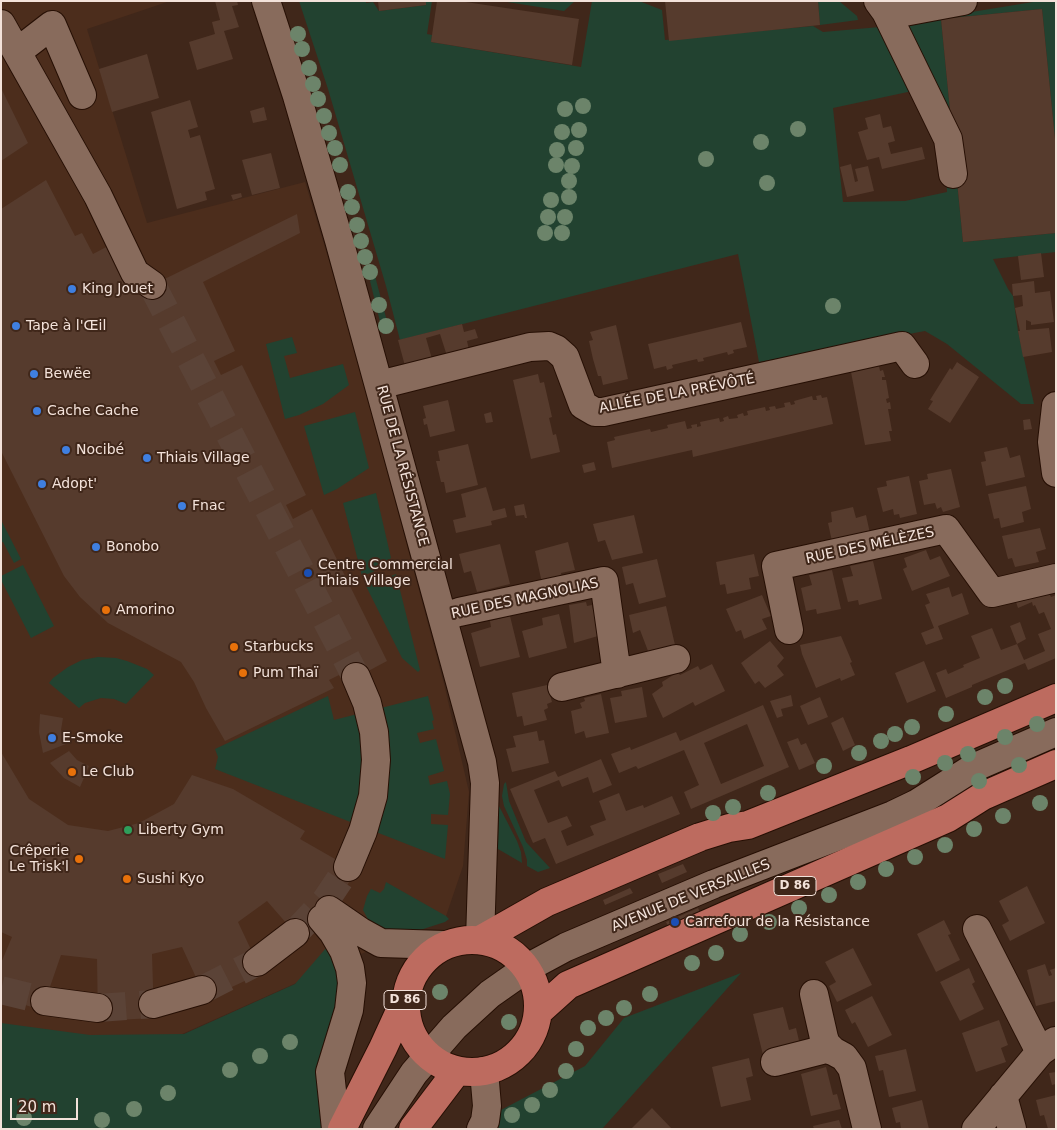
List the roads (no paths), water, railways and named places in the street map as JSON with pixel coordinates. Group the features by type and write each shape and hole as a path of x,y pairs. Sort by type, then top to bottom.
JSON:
{"main road":[{"name":"D 86","path":"480,940 547,902 700,837 757,821 911,760 1056,698"},
{"name":"D 86","path":"538,1012 568,985 948,818 983,796 1056,764"},
{"name":"D 86","path":"342,1129 383,1048 405,1000 409,983 417,967 429,955 444,945 462,940 480,940 502,947 512,953 527,968 536,990 538,1012 534,1028 526,1044 515,1056 501,1066 470,1073 457,1071 442,1065 428,1056 417,1044 410,1031 405,1000"},
{"path":"413,1129 457,1071"}],"street":[{"name":"RUE DE LA RÉSISTANCE","path":"266,1 298,96 482,762 485,783 480,940"},
{"path":"882,6 904,12 963,1"},
{"path":"882,6 948,139 953,174"},
{"path":"17,52 53,13 82,95"},
{"path":"1,24 98,196 135,273 152,285"},
{"name":"ALLÉE DE LA PRÉVÔTÉ","path":"379,384 530,347 549,346 565,357 583,405 595,412 602,412 902,346 915,364"},
{"path":"1056,406 1052,442 1056,474"},
{"name":"RUE DES MÉLÈZES","path":"789,630 776,566 946,529 992,593 1056,578"},
{"name":"RUE DES MAGNOLIAS","path":"443,617 604,580 617,674"},
{"path":"562,687 676,659"},
{"path":"348,866 363,830 373,796 376,760 374,732 367,703 356,677"},
{"name":"AVENUE DE VERSAILLES","path":"377,1129 414,1073 454,1027 473,1008 527,968 560,950 714,884 893,815 916,804 974,768 1056,732"},
{"path":"336,1129 330,1072 348,1010 352,983 350,968 344,951 326,915 381,943 444,945"},
{"path":"976,1129 1048,1046 978,929"},
{"path":"257,962 295,933"},
{"path":"153,1004 202,990"},
{"path":"814,994 826,1044 844,1056 852,1068 867,1129"},
{"path":"45,1001 98,1008"},
{"path":"774,1062 826,1049 833,1050"},
{"path":"481,1129 485,1121 487,1106 484,1071"},
{"path":"1004,1096 1012,1129"}],"tunnel":[{"path":"152,285 356,677"},
{"path":"295,933 326,900 348,867"},
{"path":"202,990 257,962"},
{"path":"1,990 45,1001"},
{"path":"98,1008 153,1004"}],"place":[{"name":"King Jouet","path":"72,289"},
{"name":"Tape à l'Œil","path":"16,326"},
{"name":"Bewëe","path":"34,374"},
{"name":"Cache Cache","path":"37,411"},
{"name":"Nocibé","path":"66,450"},
{"name":"Thiais Village","path":"147,458"},
{"name":"Adopt'","path":"42,484"},
{"name":"Fnac","path":"182,506"},
{"name":"Bonobo","path":"96,547"},
{"name":"Centre Commercial Thiais Village","path":"308,573"},
{"name":"Amorino","path":"106,610"},
{"name":"Starbucks","path":"234,647"},
{"name":"Pum Thaï","path":"243,673"},
{"name":"E-Smoke","path":"52,738"},
{"name":"Le Club","path":"72,772"},
{"name":"Liberty Gym","path":"128,830"},
{"name":"Crêperie Le Trisk'l","path":"79,859"},
{"name":"Sushi Kyo","path":"127,879"},
{"name":"Carrefour de la Résistance","path":"675,922"}]}
